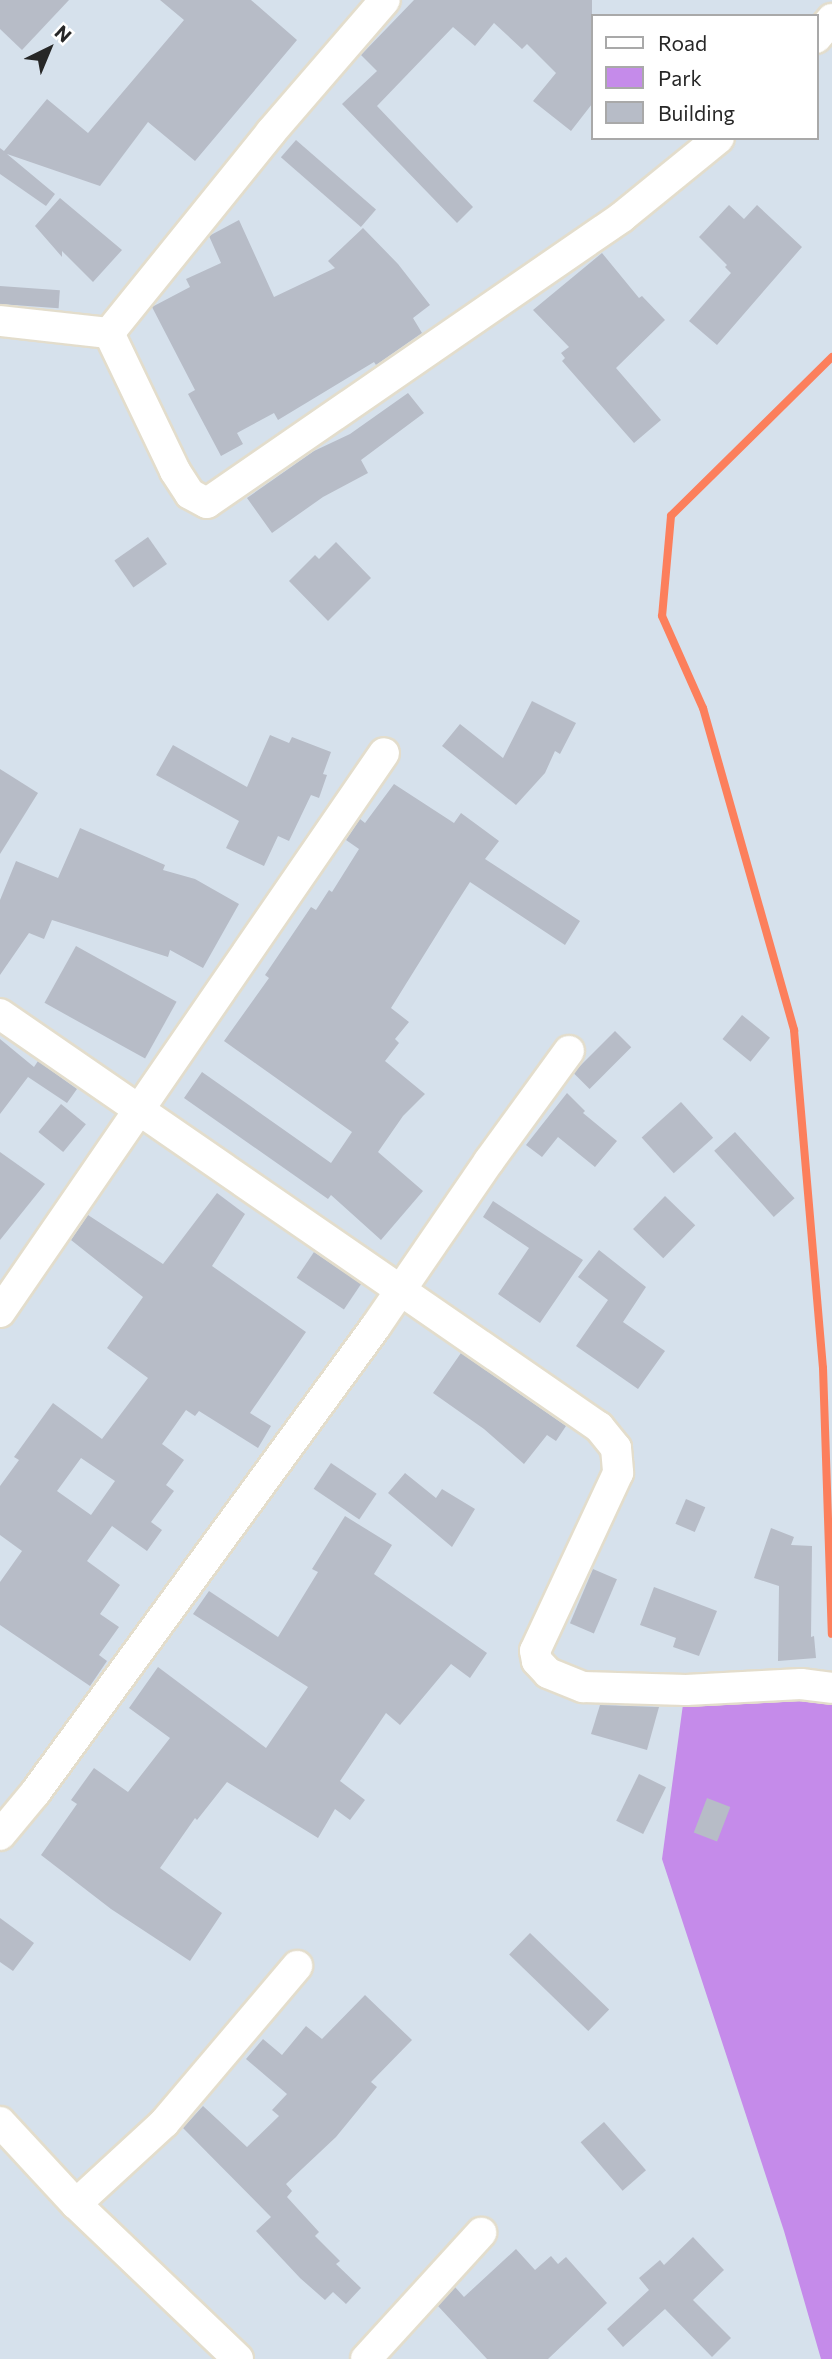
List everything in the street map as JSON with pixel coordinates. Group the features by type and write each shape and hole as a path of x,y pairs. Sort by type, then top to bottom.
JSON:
{"street":[{"path":"109,334 271,132 385,0"},
{"path":"818,36 832,19"},
{"path":"109,334 175,471 190,494 206,503 622,217 717,140"},
{"path":"0,321 109,334"},
{"path":"0,1312 384,753"},
{"path":"0,1014 599,1427 616,1448 618,1474 535,1651 537,1661 548,1673 583,1687 686,1690 801,1684 832,1688"},
{"path":"0,1835 36,1793 376,1326 569,1051"},
{"path":"76,2204 164,2123 297,1966"},
{"path":"0,2122 76,2204 238,2359"},
{"path":"366,2359 481,2233"}],"green space":[{"path":"832,1684 832,2359 821,2359 784,2231 662,1859 684,1697"}],"building":[{"path":"0,0 69,0 22,50 0,29"},
{"path":"160,0 251,0 297,40 195,161 148,122 100,186 7,154 55,194 46,206 0,174 0,148 4,151 47,99 88,133 184,20"},
{"path":"414,0 592,0 590,107 571,131 533,101 556,73 527,44 522,49 494,23 475,46 453,27 377,106 473,207 457,223 342,104 377,71 361,55"},
{"path":"296,140 376,210 361,227 281,157"},
{"path":"60,198 122,250 93,282 62,251 62,257 35,226"},
{"path":"729,205 744,219 757,205 802,247 717,345 689,321 731,273 725,267 727,265 699,237"},
{"path":"239,220 274,297 335,268 328,261 363,228 398,264 430,305 413,318 422,333 376,365 374,362 278,420 274,413 237,433 243,444 221,456 188,394 195,390 152,307 190,287 186,279 221,263 209,236"},
{"path":"602,253 639,298 642,296 665,320 616,368 661,420 634,443 562,361 565,358 561,353 569,347 533,310"},
{"path":"0,286 60,290 59,308 0,304"},
{"path":"408,393 424,413 361,460 368,473 323,497 272,533 247,498 314,451 350,434"},
{"path":"148,537 167,564 133,588 114,561"},
{"path":"336,542 371,578 328,621 289,581 315,555 319,559"},
{"path":"532,701 576,723 560,754 555,751 545,773 516,805 442,746 460,724 503,758"},
{"path":"270,735 289,743 292,737 331,752 323,774 327,775 319,798 311,795 289,841 278,836 264,866 226,848 239,821 156,775 173,745 247,787"},
{"path":"0,769 38,793 0,854"},
{"path":"394,784 454,823 461,813 499,841 485,859 580,921 565,945 470,882 452,910 391,1008 409,1022 395,1039 399,1043 385,1061 425,1094 403,1116 378,1152 423,1191 381,1240 331,1195 328,1199 184,1098 202,1072 331,1163 352,1132 224,1041 269,978 265,975 311,907 316,910 329,890 332,892 359,849 346,840 360,819 365,823"},
{"path":"80,828 165,865 163,870 195,879 239,904 203,968 170,950 168,957 52,920 44,939 29,933 0,975 0,900 16,861 58,878"},
{"path":"76,946 177,1002 145,1059 44,1003"},
{"path":"742,1015 770,1038 750,1062 722,1039"},
{"path":"615,1031 631,1047 590,1089 573,1073"},
{"path":"0,1039 34,1067 38,1061 77,1089 67,1103 28,1077 0,1114"},
{"path":"567,1093 585,1111 583,1113 617,1141 595,1167 558,1137 542,1157 526,1145"},
{"path":"681,1102 713,1138 674,1173 642,1137"},
{"path":"61,1104 86,1124 63,1152 38,1132"},
{"path":"735,1132 795,1198 774,1217 714,1151"},
{"path":"0,1152 45,1184 0,1240"},
{"path":"217,1193 245,1214 212,1266 306,1332 250,1413 271,1426 258,1448 199,1411 195,1416 186,1410 162,1444 184,1460 166,1485 174,1491 151,1522 162,1530 147,1551 112,1526 87,1561 120,1585 100,1614 119,1627 99,1655 107,1661 90,1686 0,1625 0,1582 22,1551 0,1535 0,1486 19,1460 14,1457 53,1403 102,1439 148,1378 107,1348 143,1297 71,1240 88,1215 163,1264","holes":["81,1458 115,1481 91,1515 57,1491"]},
{"path":"665,1196 695,1225 663,1258 633,1229"},
{"path":"493,1201 583,1260 540,1323 498,1294 529,1248 483,1217"},
{"path":"599,1250 646,1287 623,1322 665,1351 638,1389 576,1346 608,1300 578,1277"},
{"path":"314,1252 361,1284 344,1310 297,1278"},
{"path":"461,1353 566,1426 556,1441 547,1435 524,1464 484,1429 433,1393"},
{"path":"331,1463 377,1494 359,1519 314,1489"},
{"path":"405,1473 436,1498 442,1489 475,1509 452,1547 388,1493"},
{"path":"686,1499 705,1507 695,1532 675,1524"},
{"path":"345,1516 392,1545 374,1574 487,1653 470,1678 451,1664 400,1725 386,1713 340,1781 365,1800 350,1820 335,1809 318,1838 227,1782 197,1820 195,1818 160,1868 222,1913 190,1961 111,1909 41,1855 77,1804 71,1800 94,1768 128,1792 170,1738 129,1708 158,1667 266,1748 308,1687 193,1614 209,1591 278,1637 318,1572 312,1569"},
{"path":"771,1528 794,1537 791,1545 812,1546 811,1637 814,1636 816,1658 778,1661 779,1586 754,1578"},
{"path":"593,1569 617,1579 594,1633 570,1623"},
{"path":"654,1587 717,1611 699,1656 673,1647 676,1638 640,1625"},
{"path":"600,1705 659,1707 647,1750 591,1734"},
{"path":"639,1774 666,1787 643,1834 616,1821"},
{"path":"707,1798 730,1807 717,1842 694,1833"},
{"path":"0,1918 34,1943 13,1971 0,1962"},
{"path":"530,1933 609,2009 588,2031 509,1955"},
{"path":"365,1995 412,2040 371,2082 377,2087 336,2137 286,2184 292,2191 287,2197 319,2232 315,2236 340,2261 336,2264 361,2288 346,2304 333,2292 325,2300 300,2278 256,2231 271,2217 183,2128 203,2106 247,2147 279,2116 272,2110 287,2094 246,2059 263,2039 282,2055 306,2026 322,2039"},
{"path":"604,2122 646,2170 623,2191 581,2142"},
{"path":"693,2237 724,2270 693,2300 731,2338 712,2357 665,2309 623,2347 607,2329 649,2290 639,2278 660,2260 664,2265"},
{"path":"516,2249 535,2270 551,2256 558,2264 566,2257 607,2303 548,2359 487,2359 438,2306 455,2287 464,2297"}],"waterway":[{"path":"832,357 671,516 662,616 703,708 794,1030 823,1368 832,1634"}]}
